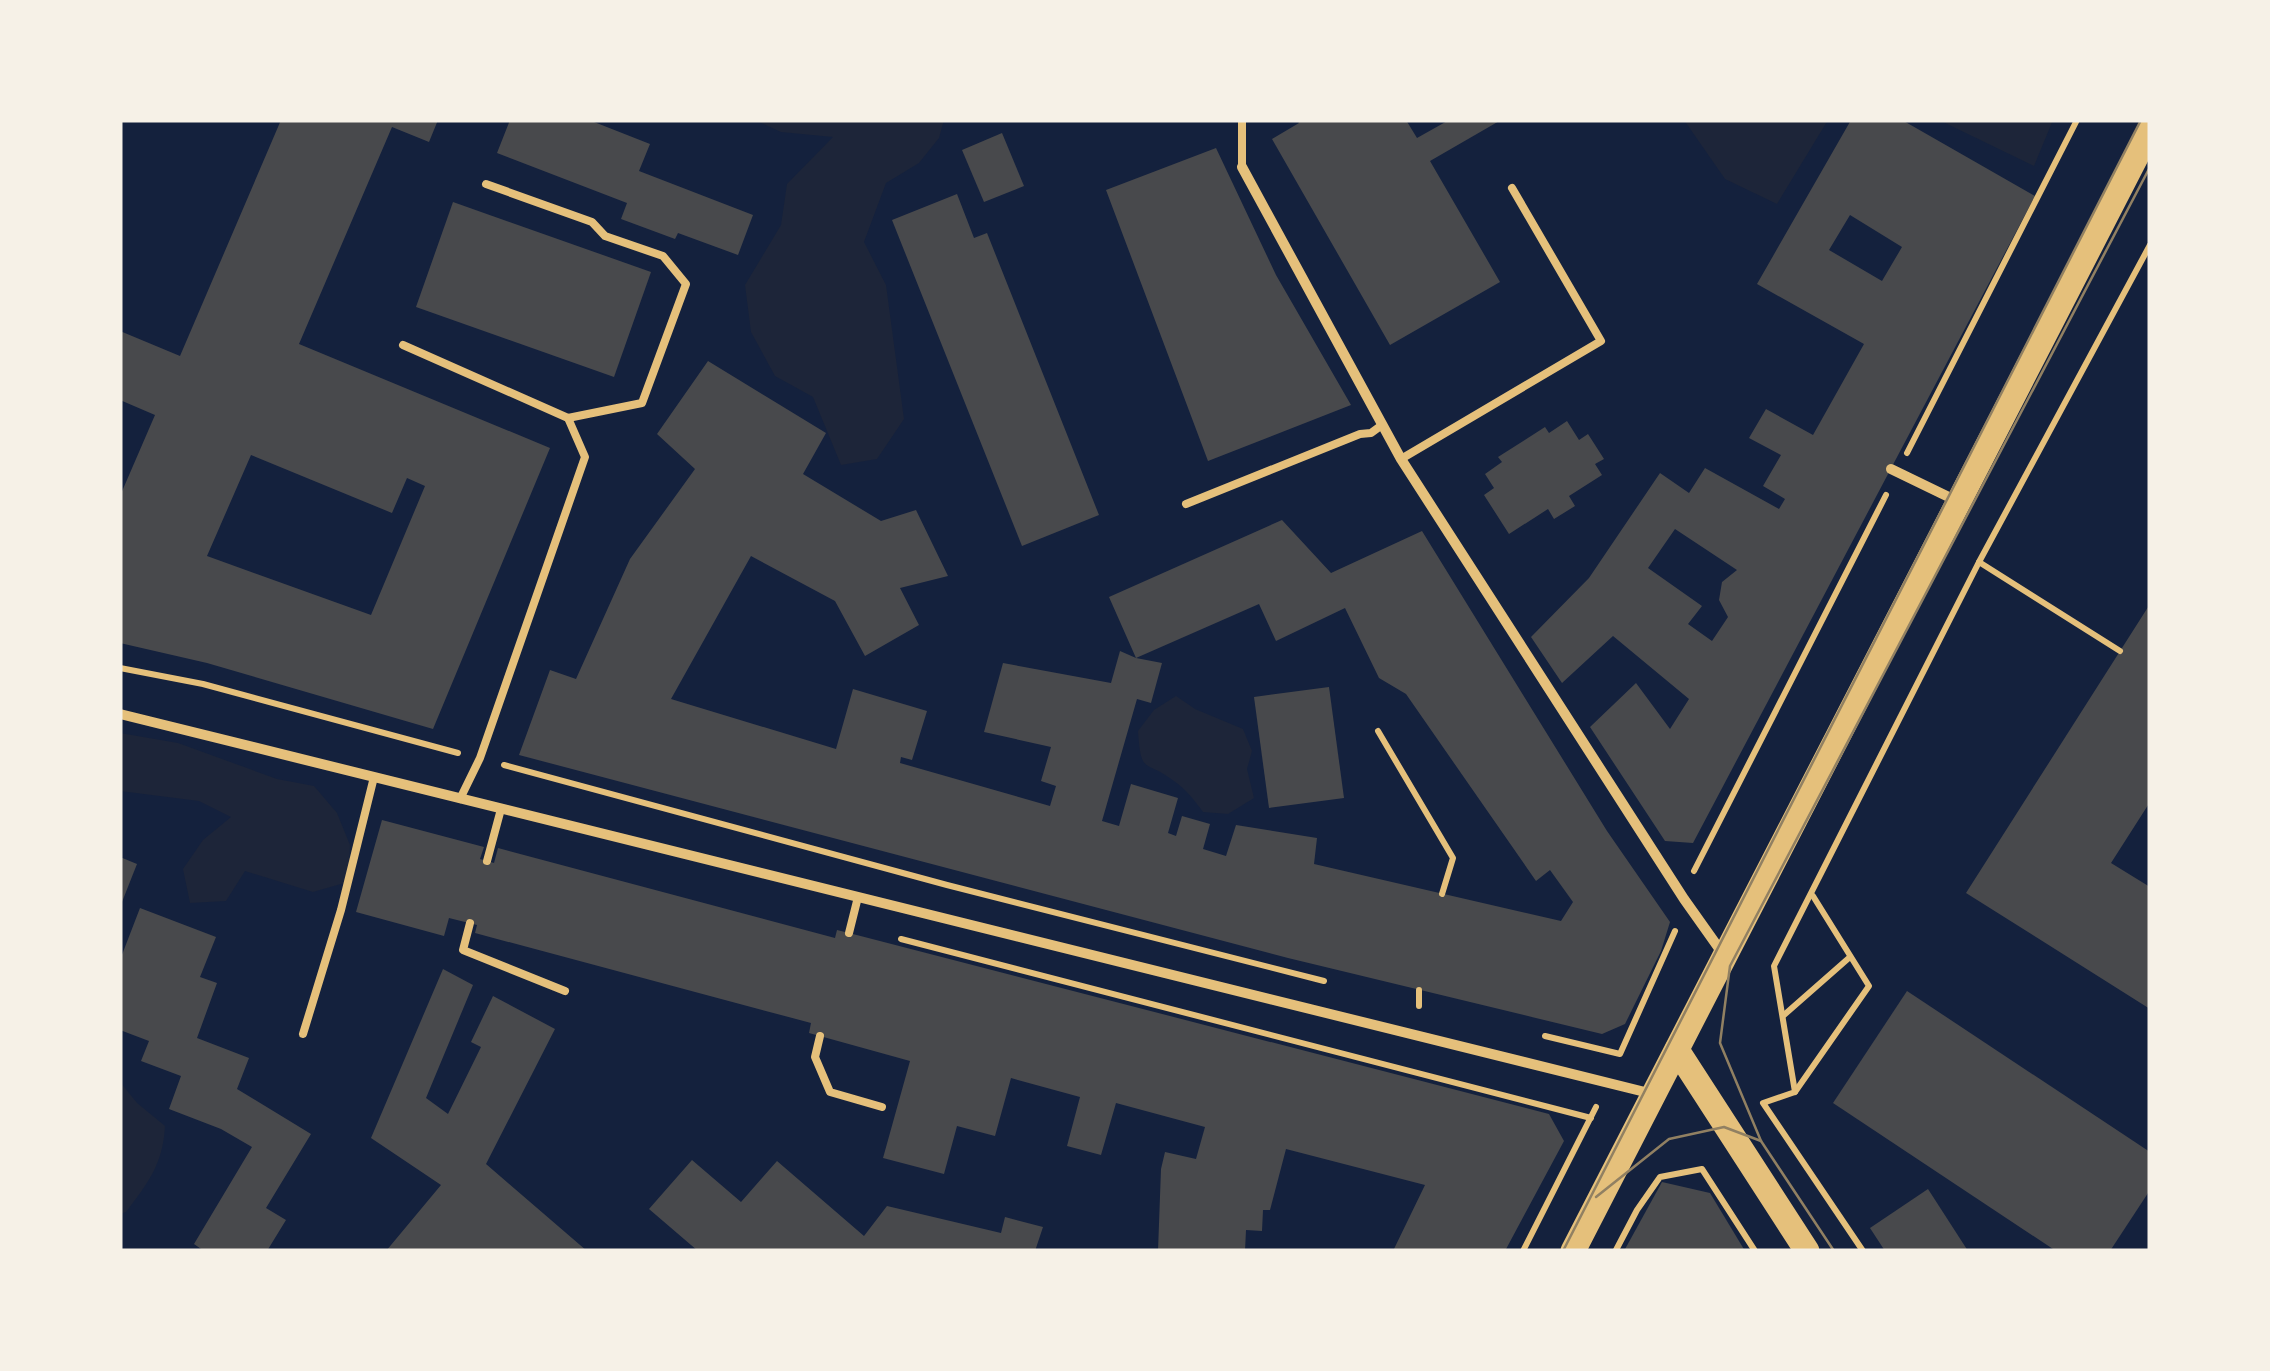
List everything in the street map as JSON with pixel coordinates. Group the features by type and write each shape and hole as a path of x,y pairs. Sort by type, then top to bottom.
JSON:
{"main road":[{"path":"1573,1251 2150,130"},
{"path":"1677,1050 1807,1251"}],"street":[{"path":"1242,167 1401,459 1724,955"},
{"path":"1891,469 1957,501"},
{"path":"120,714 1652,1094"}],"lane":[{"path":"1242,120 1242,167"},
{"path":"403,346 568,418 642,403 686,284 663,256 605,236 592,222 486,184"},
{"path":"1401,459 1601,341 1512,188"},
{"path":"460,799 480,758 585,457 568,418"},
{"path":"1186,504 1360,434 1371,433 1382,425"},
{"path":"303,1034 341,910 374,777"},
{"path":"487,861 501,809"},
{"path":"849,933 858,897"},
{"path":"470,924 463,950 566,991"},
{"path":"820,1036 814,1057 830,1092 882,1107"}],"path":[{"path":"1905,457 2077,120"},
{"path":"1795,1092 1774,966 1979,562 2150,245"},
{"path":"1688,883 1887,492"},
{"path":"1979,562 2120,651"},
{"path":"120,668 203,684 966,890 1325,982"},
{"path":"1378,731 1453,858 1442,894"},
{"path":"1812,894 1869,986 1795,1092 1763,1103 1863,1251"},
{"path":"1529,1032 1620,1054 1679,922"},
{"path":"1783,1016 1850,957"},
{"path":"1419,990 1419,1006"},
{"path":"1400,1001 1438,1010"},
{"path":"1523,1251 1596,1107"},
{"path":"1616,1251 1660,1176 1702,1170 1754,1251"}],"shaded area":[{"path":"755,120 944,120 939,138 919,163 886,183 864,242 886,285 904,419 877,459 841,465 813,397 775,376 751,332 745,285 781,225 787,184 833,137 781,132"},
{"path":"1684,120 1828,120 1777,204 1725,179"},
{"path":"1939,120 2053,120 2034,166"},
{"path":"1176,696 1195,709 1243,729 1252,751 1247,769 1254,798 1228,814 1203,812 1178,784 1143,761 1138,731 1154,710"},
{"path":"120,733 178,743 277,779 314,786 337,813 350,845 348,882 313,892 245,871 226,901 190,903 183,869 203,840 231,817 199,801 120,791"},
{"path":"120,1082 137,1103 165,1126 153,1172 126,1212 120,1214"}],"building":[{"path":"281,120 438,120 429,142 392,127 299,344 550,448 433,729 207,663 120,643 120,496 155,415 120,400 120,331 180,356","holes":["251,455 392,513 407,478 425,486 371,615 207,556"]},
{"path":"510,120 589,120 650,144 639,171 753,215 738,255 678,233 675,239 621,219 627,203 497,153"},
{"path":"1297,120 1406,120 1417,138 1449,120 1501,120 1430,161 1500,282 1390,345 1272,139 1299,123"},
{"path":"1851,120 1902,120 2035,196 1693,843 1665,841 1590,727 1636,683 1670,729 1689,699 1613,636 1562,683 1531,637 1589,578 1660,473 1689,493 1705,468 1779,509 1785,499 1763,486 1781,455 1749,438 1766,409 1813,435 1864,344 1757,284","holes":["1850,215 1902,247 1882,281 1829,250","1675,529 1737,570 1722,582 1719,600 1728,617 1712,641 1688,624 1702,606 1648,568"]},
{"path":"1002,133 1024,186 984,202 962,150"},
{"path":"1216,148 1276,275 1351,405 1208,461 1106,190"},
{"path":"957,194 974,238 987,233 1099,515 1022,546 892,220"},
{"path":"453,202 651,272 614,377 416,307"},
{"path":"708,361 826,433 803,474 881,521 916,510 948,576 900,588 919,625 865,656 835,601 751,556 671,699 836,749 853,689 927,711 912,760 901,757 900,763 1050,806 1056,786 1041,781 1051,747 984,732 1003,663 1111,683 1120,651 1136,658 1109,597 1282,520 1331,573 1422,531 1607,831 1670,922 1661,951 1625,1024 1602,1034 1288,958 519,755 550,670 576,679 630,559 695,469 657,434","holes":["1259,604 1276,641 1345,608 1379,678 1406,694 1536,881 1550,870 1573,902 1561,921 1314,864 1317,838 1236,825 1226,856 1203,849 1210,824 1182,816 1176,836 1168,833 1178,798 1131,784 1119,826 1102,821 1137,699 1151,703 1162,663 1136,658"]},
{"path":"1567,421 1579,440 1588,434 1604,459 1595,464 1602,475 1569,496 1575,506 1554,519 1548,509 1509,534 1484,495 1494,488 1485,474 1502,462 1498,457 1545,427 1549,433"},
{"path":"2150,604 2150,802 2111,863 2150,887 2150,1009 1966,893"},
{"path":"1329,687 1344,798 1269,808 1254,697"},
{"path":"382,820 484,847 480,859 494,863 498,848 835,938 837,930 1549,1114 1564,1141 1505,1251 1393,1251 1425,1185 1286,1149 1270,1210 1263,1210 1262,1231 1246,1230 1245,1251 1158,1251 1165,1152 1196,1159 1205,1127 1116,1103 1101,1155 1067,1146 1080,1097 1011,1078 995,1136 957,1126 944,1174 883,1158 910,1061 809,1033 811,1023 475,933 477,925 449,918 444,936 356,912"},
{"path":"120,857 137,864 120,907"},
{"path":"140,908 216,937 200,977 217,983 197,1038 249,1058 237,1089 311,1134 266,1208 286,1220 267,1251 204,1251 194,1244 252,1147 221,1129 169,1109 181,1076 141,1061 149,1041 120,1030 120,960"},
{"path":"443,969 473,985 426,1098 448,1114 481,1047 471,1042 493,996 555,1029 486,1164 587,1251 386,1251 441,1185 371,1138"},
{"path":"1907,991 2150,1152 2150,1190 2110,1251 2056,1251 1833,1103"},
{"path":"692,1160 741,1202 777,1161 864,1236 887,1206 1001,1233 1005,1217 1043,1227 1035,1251 698,1251 649,1209"},
{"path":"1662,1182 1710,1193 1745,1251 1624,1251"},
{"path":"1928,1189 1968,1251 1885,1251 1870,1228"}],"tram line":[{"path":"1563,1251 2141,120"},
{"path":"1834,1251 1761,1141 1720,1043 1730,966 2150,167"},
{"path":"1596,1197 1669,1139 1724,1127 1761,1141"}]}
